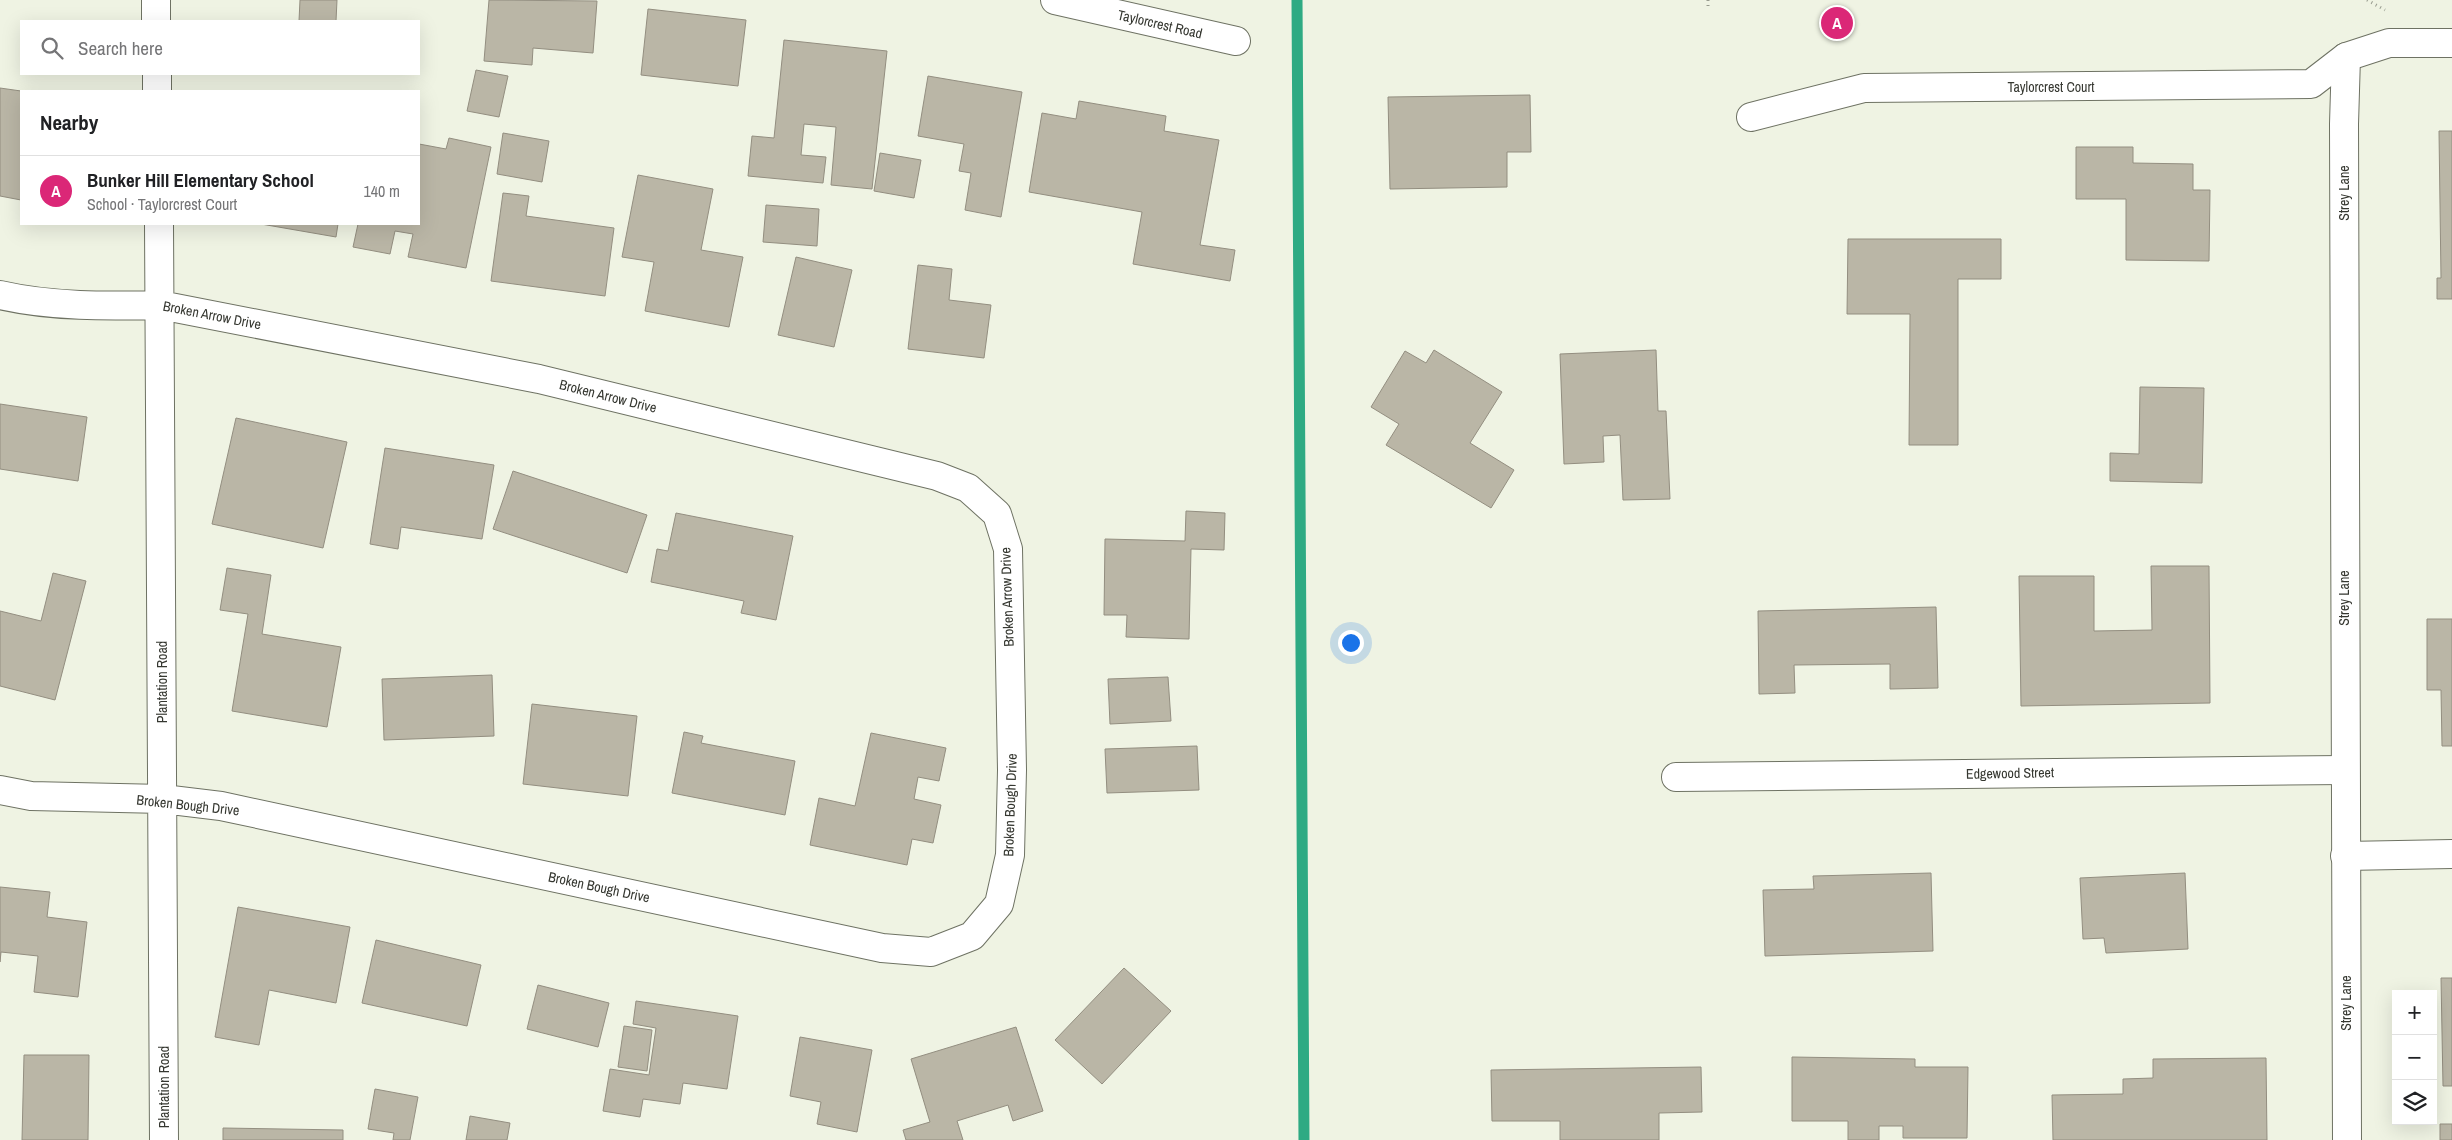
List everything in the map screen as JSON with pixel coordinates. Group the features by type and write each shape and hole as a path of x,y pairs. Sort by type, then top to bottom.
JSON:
{"street":[{"path":"156,0 156,20"},
{"name":"Taylorcrest Road","path":"1055,0 1236,41"},
{"path":"2346,57 2389,43 2452,43"},
{"name":"Taylorcrest Court","path":"1751,117 1864,88 2311,84 2346,57"},
{"name":"Strey Lane","path":"2346,57 2344,124 2346,1140"},
{"path":"157,75 157,90"},
{"name":"Plantation Road","path":"159,225 164,1140"},
{"name":"Broken Arrow Drive","path":"0,295 35,302 109,306 160,305 539,379 937,476 968,488 997,514 1008,549 1011,720"},
{"name":"Broken Bough Drive","path":"0,790 31,796 163,799 230,808 882,948 932,952 972,936 999,904 1010,854 1011,720"},
{"name":"Edgewood Street","path":"1676,777 2345,770"},
{"path":"2345,856 2452,854"}],"path":[{"path":"1708,0 1708,6"},
{"path":"2367,0 2387,12 2384,16"}],"building":[{"path":"300,0 337,0 336,20 299,20"},
{"path":"489,0 597,1 593,53 533,48 532,65 484,61"},
{"path":"648,9 746,20 738,86 641,75"},
{"path":"784,40 887,51 872,189 831,185 836,127 804,124 801,155 826,157 823,183 748,176 752,136 774,138"},
{"path":"476,70 508,76 499,117 467,111"},
{"path":"928,76 1022,92 1001,217 965,210 971,173 959,171 964,144 918,136"},
{"path":"0,88 20,91 20,200 0,196"},
{"path":"1530,95 1531,152 1507,152 1507,187 1390,189 1388,97"},
{"path":"1079,101 1166,116 1164,131 1219,140 1200,245 1235,250 1230,281 1133,264 1142,212 1029,192 1042,113 1076,119"},
{"path":"2439,131 2452,131 2452,299 2437,299 2437,278 2441,278"},
{"path":"503,133 549,141 542,182 497,174"},
{"path":"449,138 491,147 466,268 408,257 413,234 395,231 390,254 353,247 358,225 420,225 420,144 446,149"},
{"path":"2076,147 2133,147 2133,163 2193,164 2193,190 2210,190 2209,261 2126,260 2126,199 2076,199"},
{"path":"880,153 921,160 914,198 874,191"},
{"path":"638,175 713,189 701,250 743,257 729,327 645,311 654,262 622,257"},
{"path":"503,193 529,196 526,216 614,228 605,296 491,281"},
{"path":"766,205 819,209 817,246 763,242"},
{"path":"267,225 338,225 336,237"},
{"path":"1848,239 2001,239 2001,279 1958,279 1958,445 1909,445 1910,314 1847,314"},
{"path":"796,257 852,270 834,347 778,335"},
{"path":"918,265 952,269 949,300 991,305 984,358 908,349"},
{"path":"1434,350 1502,392 1470,443 1514,470 1491,508 1386,445 1399,424 1371,407 1405,351 1426,363"},
{"path":"1656,350 1658,411 1666,411 1670,499 1623,500 1620,435 1603,436 1604,462 1564,464 1560,354"},
{"path":"2140,387 2204,388 2202,483 2110,481 2110,453 2139,454"},
{"path":"0,404 87,417 78,481 0,469"},
{"path":"236,418 347,442 323,548 212,524"},
{"path":"385,448 494,465 482,539 401,527 398,549 370,544"},
{"path":"513,471 647,515 627,573 493,529"},
{"path":"1186,511 1225,513 1224,550 1191,549 1189,639 1126,637 1127,615 1104,615 1105,539 1185,541"},
{"path":"676,513 793,536 776,620 741,613 744,601 651,582 657,549 668,551"},
{"path":"2151,566 2209,566 2210,703 2021,706 2019,576 2094,576 2094,631 2152,630"},
{"path":"227,568 271,575 262,634 341,647 327,727 232,711 248,614 220,610"},
{"path":"53,573 86,581 55,700 0,686 0,611 41,621"},
{"path":"1936,607 1938,688 1890,689 1890,664 1794,665 1795,693 1759,694 1758,611"},
{"path":"2427,619 2452,619 2452,746 2442,746 2441,690 2427,690"},
{"path":"492,675 494,736 384,740 382,679"},
{"path":"1168,677 1171,721 1110,724 1108,679"},
{"path":"532,704 637,716 628,796 523,784"},
{"path":"684,732 703,736 701,743 795,761 785,815 672,793"},
{"path":"871,733 946,748 939,781 918,777 914,799 941,805 933,843 912,839 907,865 810,845 819,798 855,806"},
{"path":"1197,746 1199,790 1107,793 1105,749"},
{"path":"1931,873 1933,951 1765,956 1763,890 1814,889 1813,876"},
{"path":"2185,873 2188,949 2106,953 2104,938 2083,939 2080,878"},
{"path":"0,887 50,892 47,917 87,922 78,997 34,992 38,956 1,952 0,962"},
{"path":"238,907 350,927 336,1003 269,990 259,1045 215,1037"},
{"path":"376,940 481,965 467,1026 362,1003"},
{"path":"1124,968 1171,1011 1102,1084 1055,1040"},
{"path":"2441,978 2452,978 2452,1086 2443,1086"},
{"path":"538,985 609,1003 598,1047 527,1029"},
{"path":"636,1001 738,1016 727,1089 683,1083 680,1104 643,1099 640,1117 603,1111 610,1069 649,1075 656,1028 633,1024"},
{"path":"624,1026 652,1030 647,1071 618,1067"},
{"path":"1016,1027 1043,1111 1013,1121 1008,1105 957,1121 963,1140 906,1140 903,1130 930,1122 911,1059"},
{"path":"800,1037 872,1050 857,1132 817,1124 821,1102 790,1096"},
{"path":"24,1055 89,1055 88,1140 22,1140"},
{"path":"1792,1057 1915,1059 1915,1067 1968,1067 1967,1138 1903,1138 1903,1126 1879,1126 1879,1140 1848,1140 1848,1121 1792,1121"},
{"path":"2266,1058 2267,1140 2053,1140 2052,1095 2123,1094 2123,1079 2153,1078 2153,1059"},
{"path":"1701,1067 1702,1112 1659,1113 1659,1140 1560,1140 1560,1121 1492,1121 1491,1070"},
{"path":"375,1089 418,1097 410,1140 393,1140 394,1133 368,1129"},
{"path":"470,1116 510,1123 507,1140 466,1140"},
{"path":"2440,1124 2452,1124 2452,1140 2440,1140"},
{"path":"223,1128 343,1130 343,1140 223,1140"}],"waterway":[{"path":"1297,0 1304,1140"}],"place":[{"name":"Bunker Hill Elementary School","path":"1837,23"}]}
